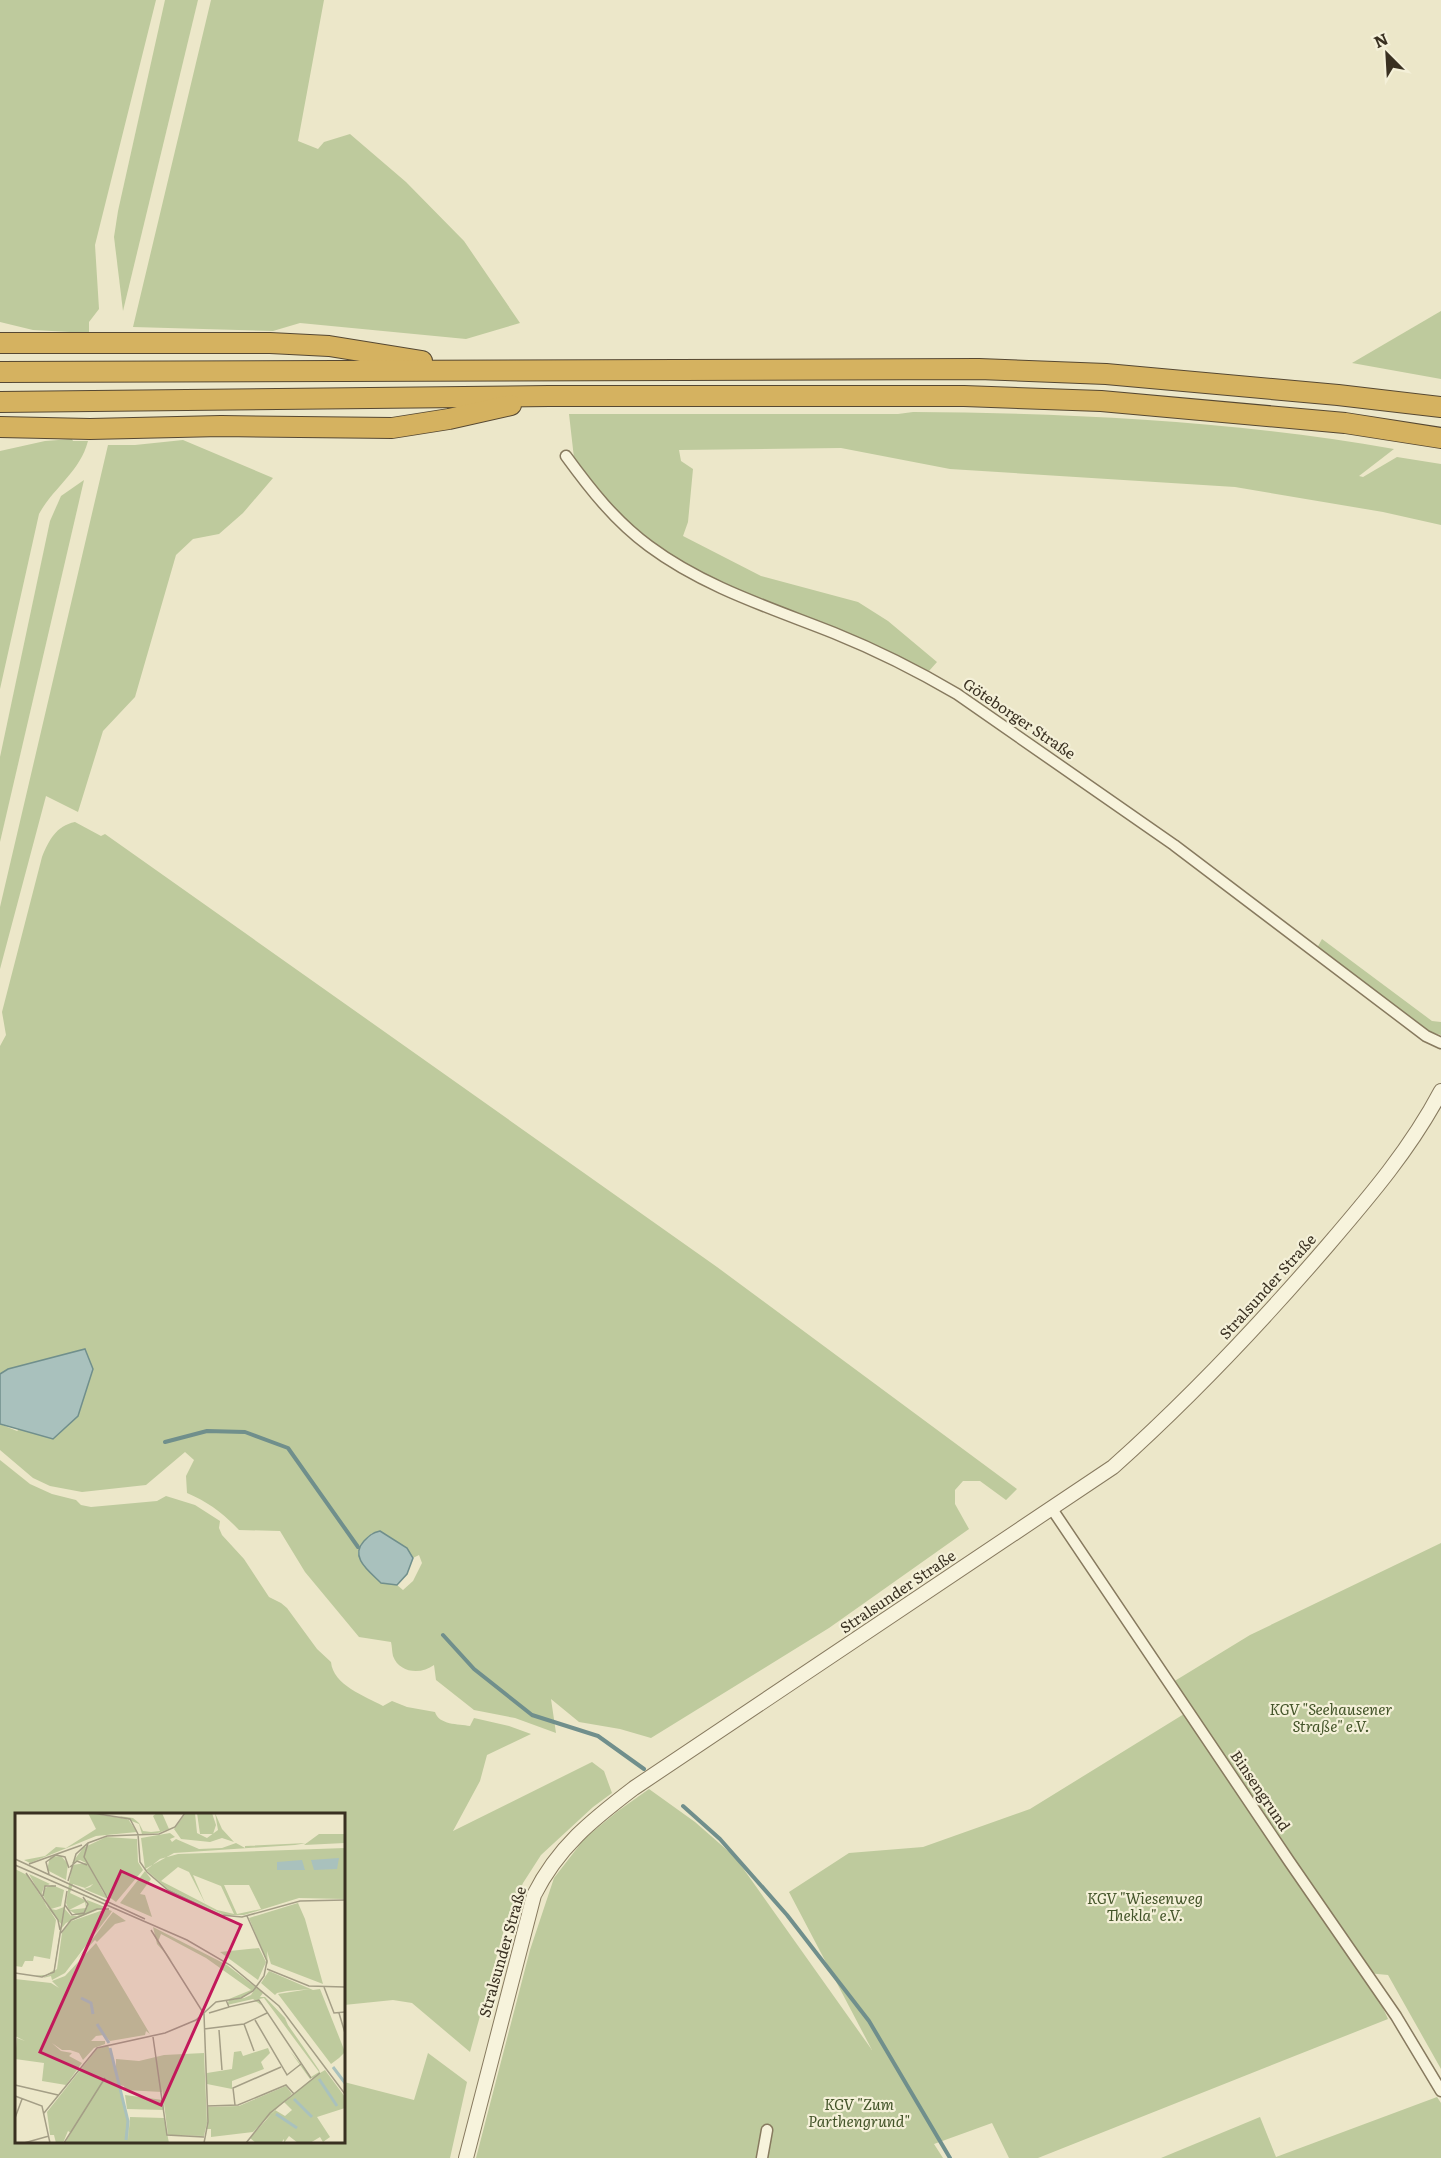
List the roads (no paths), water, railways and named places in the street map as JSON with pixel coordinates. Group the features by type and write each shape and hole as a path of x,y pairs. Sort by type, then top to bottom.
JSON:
{"highway":[{"path":"0,330 72,342"},
{"path":"0,343 270,343 329,346 472,370"},
{"path":"0,372 946,369 1106,374 1338,395 1441,407"},
{"path":"0,402 894,395 1101,401 1345,423 1441,438"},
{"path":"0,428 122,429 220,426 392,428 449,419 549,396"},
{"path":"0,443 51,427"}],"street":[{"name":"Göteborger Straße","path":"566,456 597,498 648,546 687,571 733,594 837,634 925,675 957,694 1174,845 1388,1008 1426,1036 1441,1043"},
{"name":"Stralsunder Straße","path":"466,2158 534,1895 549,1867 564,1847 596,1817 634,1788 1052,1509 1121,1460 1163,1422 1271,1312 1377,1188 1426,1120 1441,1091"},
{"name":"Binsengrund","path":"1052,1509 1289,1862 1396,2016 1441,2091"},
{"path":"762,2158 767,2130"}],"water":[{"path":"85,1349 93,1369 78,1416 53,1439 0,1424 0,1374 8,1369"},
{"path":"380,1531 407,1548 413,1558 407,1574 397,1585 381,1583 366,1569 360,1558 360,1547 364,1541 371,1534"}],"waterway":[{"path":"165,1442 207,1431 245,1432 288,1448 358,1547"},
{"path":"443,1635 474,1669 532,1715 598,1736 644,1769"},
{"path":"683,1806 720,1839 787,1915 869,2021 950,2158"}],"park label":[{"name":"KGV \"Seehausener Straße\" e.V.","path":"1331,1718"},
{"name":"KGV \"Wiesenweg Thekla\" e.V.","path":"1145,1908"},
{"name":"KGV \"Zum Parthengrund\"","path":"859,2114"}]}
